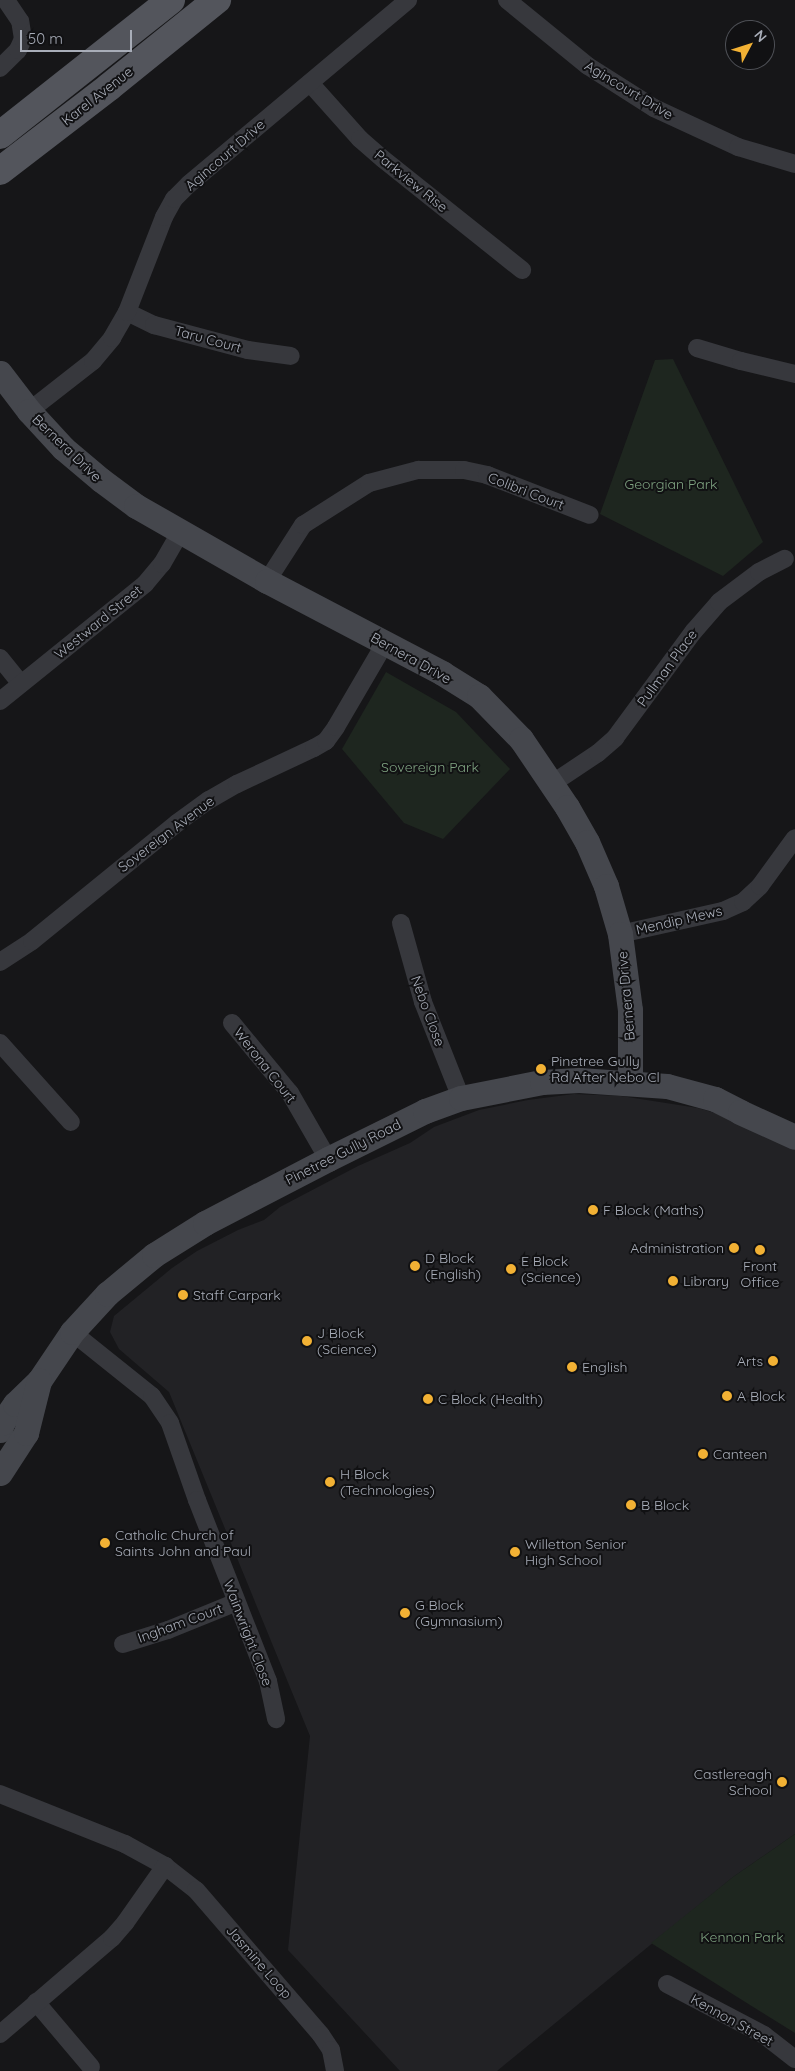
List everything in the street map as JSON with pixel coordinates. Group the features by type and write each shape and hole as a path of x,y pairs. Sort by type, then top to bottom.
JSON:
{"main road":[{"path":"0,135 171,0"},
{"name":"Karel Avenue","path":"0,170 109,87 217,0"},
{"name":"Bernera Drive","path":"0,373 29,411 63,448 100,480 136,506 267,582 385,643 479,696 521,739 552,783 587,842 602,877 620,934 630,1010 630,1082"},
{"name":"Pinetree Gully Road","path":"0,1430 2,1423 15,1404 38,1381 72,1332 107,1294 131,1272 175,1240 328,1158 425,1111 461,1098 542,1082 630,1082 667,1086 716,1098 744,1098 795,1119"},
{"name":"Pinetree Gully Road","path":"716,1098 740,1112 795,1137"},
{"name":"Pinetree Gully Road","path":"0,1473 26,1433 38,1381"}],"street":[{"path":"0,68 18,50 23,39 20,21 6,0"},
{"name":"Agincourt Drive","path":"29,411 93,361 112,338 127,312 164,217 174,199 189,184 408,0"},
{"name":"Agincourt Drive","path":"507,0 588,66 654,108 738,148 795,164"},
{"name":"Parkview Rise","path":"310,83 360,139 522,270"},
{"name":"Taru Court","path":"127,312 154,324 248,350 291,356"},
{"path":"697,348 795,374"},
{"name":"Colibri Court","path":"267,582 303,525 369,483 418,470 464,470 487,475 590,515"},
{"name":"Westward Street","path":"0,701 144,584 162,564 181,531"},
{"name":"Pullman Place","path":"552,783 598,753 615,738 694,631 719,602 759,572 785,559"},
{"name":"Sovereign Avenue","path":"0,962 32,940 177,823 209,800 237,784 314,748 326,740 336,727 385,643"},
{"path":"0,658 21,684"},
{"name":"Mendip Mews","path":"620,934 723,911 743,902 760,886 795,838"},
{"name":"Nebo Close","path":"401,923 423,1002 461,1098"},
{"name":"Werona Court","path":"232,1023 290,1094 328,1158"},
{"path":"0,1043 71,1122"},
{"name":"Wainwright Close","path":"72,1332 152,1396 170,1423 196,1500 268,1680 276,1719"},
{"name":"Ingham Court","path":"123,1644 168,1630 237,1602"},
{"name":"Jasmine Loop","path":"0,1794 124,1844 165,1866 196,1890 321,2035 331,2050 335,2071"},
{"path":"0,2034 112,1938 125,1923 165,1866"},
{"name":"Kennon Street","path":"667,1984 764,2035 795,2059"},
{"path":"36,2002 91,2067"}],"shaded area":[{"name":"Willetton Senior High School","path":"574,1094 621,1096 698,1108 729,1117 795,1147 795,1834 733,1877 497,2071 400,2071 288,1950 310,1736 169,1392 119,1349 110,1332 114,1316 172,1268 197,1251 238,1230 264,1220 280,1207 358,1166 410,1143 434,1127 479,1110 528,1100"}],"green space":[{"name":"Georgian Park","path":"673,359 763,542 723,576 600,514 655,360"},
{"name":"Sovereign Park","path":"386,672 456,712 510,769 443,839 404,823 342,749"},
{"name":"Kennon Park","path":"795,1834 795,2033 651,1943 733,1877"}],"place":[{"name":"Pinetree Gully Rd After Nebo Cl","path":"541,1069"},
{"name":"F Block (Maths)","path":"593,1210"},
{"name":"Administration","path":"734,1248"},
{"name":"Front Office","path":"760,1250"},
{"name":"D Block (English)","path":"415,1266"},
{"name":"E Block (Science)","path":"511,1269"},
{"name":"Library","path":"673,1281"},
{"name":"Staff Carpark","path":"183,1295"},
{"name":"J Block (Science)","path":"307,1341"},
{"name":"Arts","path":"773,1361"},
{"name":"English","path":"572,1367"},
{"name":"A Block","path":"727,1396"},
{"name":"C Block (Health)","path":"428,1399"},
{"name":"Canteen","path":"703,1454"},
{"name":"H Block (Technologies)","path":"330,1482"},
{"name":"B Block","path":"631,1505"},
{"name":"Catholic Church of Saints John and Paul","path":"105,1543"},
{"name":"Willetton Senior High School","path":"515,1552"},
{"name":"G Block (Gymnasium)","path":"405,1613"},
{"name":"Castlereagh School","path":"782,1782"}]}
